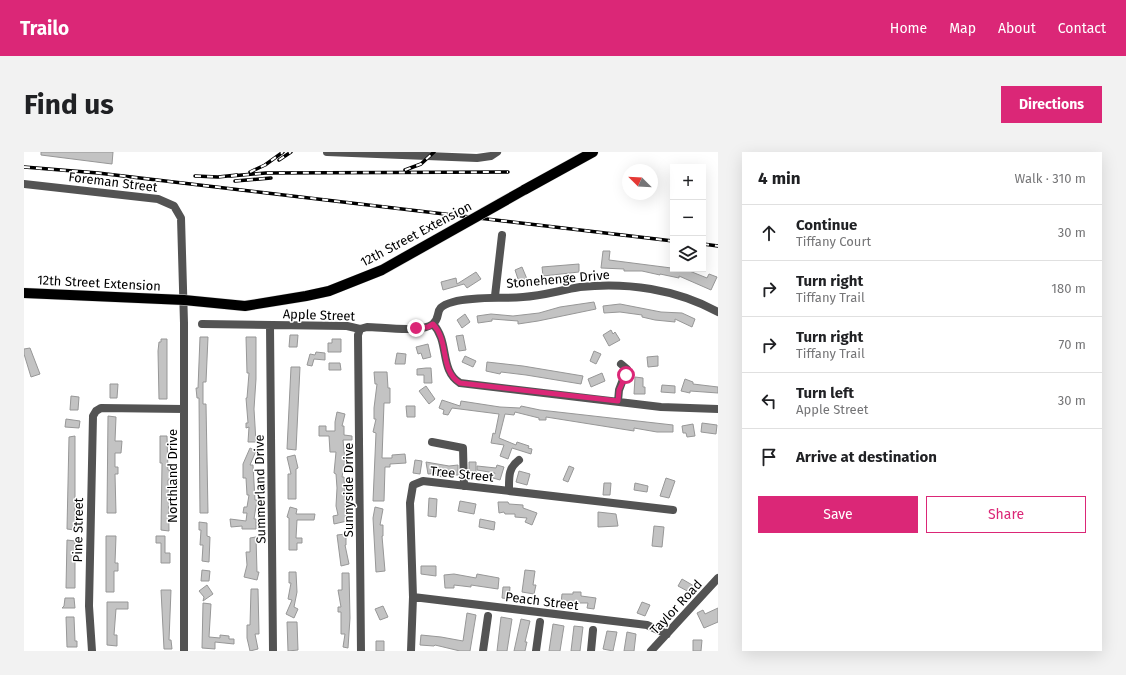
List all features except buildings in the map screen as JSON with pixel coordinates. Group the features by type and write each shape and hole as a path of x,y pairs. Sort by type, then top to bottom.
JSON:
{"main road":[{"name":"12th Street Extension","path":"24,293 184,300 245,306 329,291 382,270 593,152"}],"street":[{"path":"327,152 477,158 491,156 497,152"},
{"name":"Foreman Street","path":"24,184 158,199 169,203 179,213 182,224 184,300"},
{"path":"495,296 502,235"},
{"name":"Stonehenge Drive","path":"433,324 436,320 439,309 443,305 459,301 495,296 522,297 581,287 618,286 677,294 702,303 718,312"},
{"name":"Northland Drive","path":"184,300 184,651"},
{"name":"Apple Street","path":"202,324 348,326 360,329 366,327 416,328 428,327 433,324"},
{"path":"433,324 442,336 448,370 460,383 669,407 718,409"},
{"name":"Summerland Drive","path":"270,326 274,651"},
{"name":"Sunnyside Drive","path":"360,329 358,335 361,651"},
{"path":"618,401 619,390 627,370 621,364"},
{"name":"Pine Street","path":"92,651 89,606 90,531 92,421 96,410 101,408 184,409"},
{"path":"432,442 463,448 464,486"},
{"path":"508,491 510,470 519,460"},
{"name":"Tree Street","path":"411,651 413,597 410,503 413,486 423,481 674,510"},
{"name":"Taylor Road","path":"651,651 718,578"},
{"name":"Peach Street","path":"413,597 648,625 667,634"},
{"path":"483,651 488,616"},
{"path":"536,651 540,622"},
{"path":"590,651 593,630"}],"railway":[{"path":"250,172 265,165 283,152"},
{"path":"279,160 291,152"},
{"path":"405,170 421,164 434,152"},
{"path":"24,167 98,173 670,241"},
{"path":"231,176 266,173 508,172"},
{"path":"195,176 218,177 237,175"},
{"path":"235,181 271,178"},
{"path":"706,244 718,246"}],"route":[{"path":"416,328 428,327 433,324 439,331 442,336 448,370 460,383 571,397 618,401 619,390 626,375"}]}
